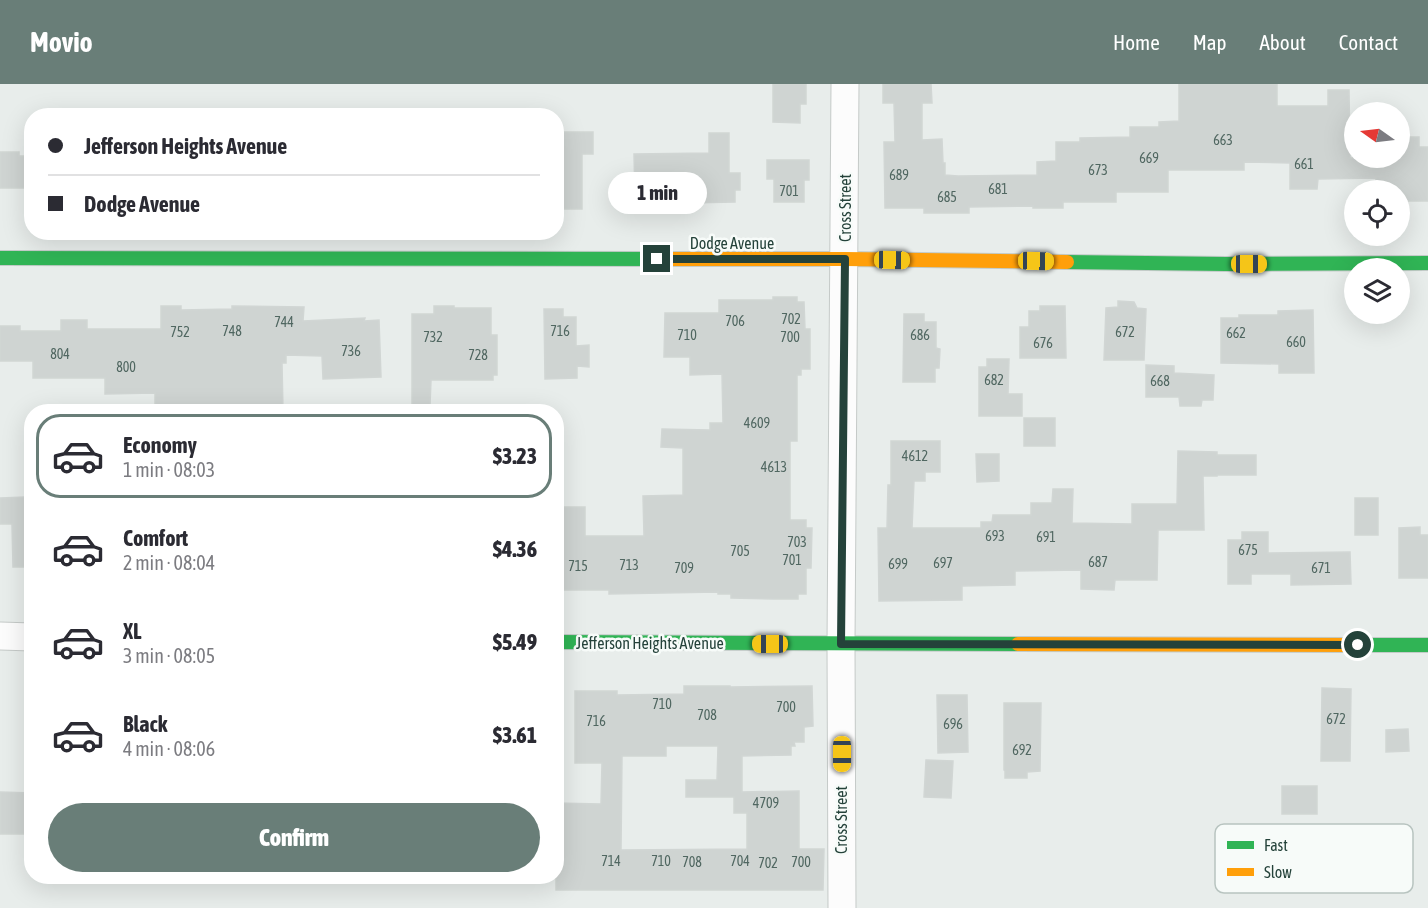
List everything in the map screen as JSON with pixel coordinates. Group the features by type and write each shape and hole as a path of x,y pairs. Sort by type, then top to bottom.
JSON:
{"street":[{"name":"Cross Street","path":"842,908 841,644 845,84"},
{"name":"Dodge Avenue","path":"0,258 845,259 1226,264 1428,263"},
{"path":"0,636 24,636"},
{"name":"Jefferson Heights Avenue","path":"564,642 1428,645"}],"building":[{"path":"773,84 806,84 806,104 800,104 800,123 773,122"},
{"path":"883,84 931,84 932,103 922,103 922,140 942,139 945,175 1037,175 1037,162 1056,161 1056,142 1080,142 1080,138 1130,137 1130,127 1159,127 1159,122 1179,121 1179,84 1277,84 1277,106 1328,106 1328,90 1349,90 1349,102 1344,102 1344,168 1410,168 1410,137 1419,137 1419,147 1428,147 1428,201 1410,201 1410,180 1318,179 1317,189 1290,189 1290,163 1244,162 1244,170 1168,170 1168,192 1116,192 1116,202 1063,202 1063,208 969,207 969,213 924,213 924,208 885,208 884,142 895,142 894,103 883,103"},
{"path":"564,132 593,132 593,154 582,154 582,209 564,209"},
{"path":"709,133 729,133 729,173 740,173 740,190 735,190 735,202 686,203 686,213 666,213 666,197 635,197 634,154 709,153"},
{"path":"0,152 19,152 19,156 24,156 24,188 0,188"},
{"path":"767,160 809,160 809,180 804,180 804,202 774,202 774,179 767,179"},
{"path":"773,297 797,297 797,302 804,302 805,329 810,329 810,369 801,369 801,375 797,375 797,441 790,441 790,520 806,520 806,528 812,528 811,568 806,568 806,594 798,594 798,599 774,599 731,598 731,594 718,594 718,592 609,594 609,590 564,590 564,507 585,507 585,536 644,536 643,496 683,495 683,448 661,447 662,429 710,430 710,423 723,423 722,374 690,375 690,357 664,357 665,313 719,313 719,300 773,300"},
{"path":"1118,301 1134,302 1137,308 1146,309 1144,360 1104,360 1106,308 1118,307"},
{"path":"161,306 181,306 181,310 232,309 232,306 304,307 303,321 365,318 364,321 379,320 381,377 323,379 322,356 286,355 286,363 282,363 283,404 155,404 155,393 105,394 105,378 33,378 33,361 0,361 0,326 20,326 20,331 61,331 61,320 87,320 87,329 161,329"},
{"path":"434,306 491,308 491,335 497,335 497,375 493,375 493,380 431,380 430,404 412,404 412,314 434,314"},
{"path":"1040,306 1065,306 1066,358 1020,358 1020,327 1029,327 1029,311 1040,311"},
{"path":"544,309 563,309 563,317 576,317 576,346 589,345 589,367 577,366 577,378 545,379"},
{"path":"1313,310 1314,373 1279,373 1279,364 1221,363 1221,318 1239,318 1239,315 1278,315 1278,311"},
{"path":"904,314 924,314 924,322 936,322 936,348 940,349 939,368 935,368 935,382 903,382"},
{"path":"987,359 1009,359 1008,394 1022,394 1022,416 979,416 979,367 987,367"},
{"path":"1146,365 1174,366 1174,373 1214,375 1213,400 1202,400 1201,406 1180,406 1179,397 1146,397"},
{"path":"1024,418 1055,418 1055,446 1024,446"},
{"path":"891,441 940,441 940,472 925,472 925,481 914,481 912,528 981,528 981,522 992,522 993,515 1031,515 1031,503 1052,503 1053,489 1073,489 1072,523 1132,524 1132,504 1177,504 1178,451 1217,452 1217,455 1256,455 1256,475 1203,476 1204,530 1158,530 1157,580 1115,580 1114,590 1081,589 1081,570 1015,571 1015,585 962,586 962,600 879,601 878,528 887,528 888,485 891,485"},
{"path":"976,454 999,454 999,481 977,482"},
{"path":"24,497 24,567 13,567 12,524 0,524 0,498"},
{"path":"1355,498 1378,498 1378,535 1355,535"},
{"path":"1420,527 1420,535 1428,535 1428,578 1399,578 1399,528"},
{"path":"1242,532 1268,532 1268,553 1350,552 1351,584 1291,585 1291,574 1251,574 1251,584 1228,584 1228,540 1242,540"},
{"path":"684,686 812,686 813,726 804,727 804,742 794,742 795,746 791,746 791,755 742,756 742,792 799,791 799,849 824,849 823,890 556,890 556,884 564,884 564,803 601,804 602,763 575,763 575,691 617,691 617,695 684,694","holes":["666,746 718,746 717,780 686,780 686,797 734,797 734,813 747,813 747,849 621,850 622,756 666,756"]},
{"path":"1322,688 1351,689 1350,761 1321,761"},
{"path":"937,695 967,695 968,752 938,753"},
{"path":"1004,703 1041,703 1040,771 1027,772 1027,778 1005,778"},
{"path":"1408,729 1409,751 1386,752 1386,730"},
{"path":"926,760 953,761 951,798 924,797"},
{"path":"1282,786 1317,786 1317,814 1282,814"},
{"path":"0,792 24,793 24,834 0,834"}],"traffic: fast":[{"path":"0,258 670,259"},
{"path":"1067,262 1428,263"},
{"path":"564,642 1018,644"},
{"path":"1351,645 1428,645"}],"traffic: slow":[{"path":"670,259 1067,262"},
{"path":"1018,644 1351,645"}],"route":[{"path":"657,259 845,259 841,644 1358,645"}]}
